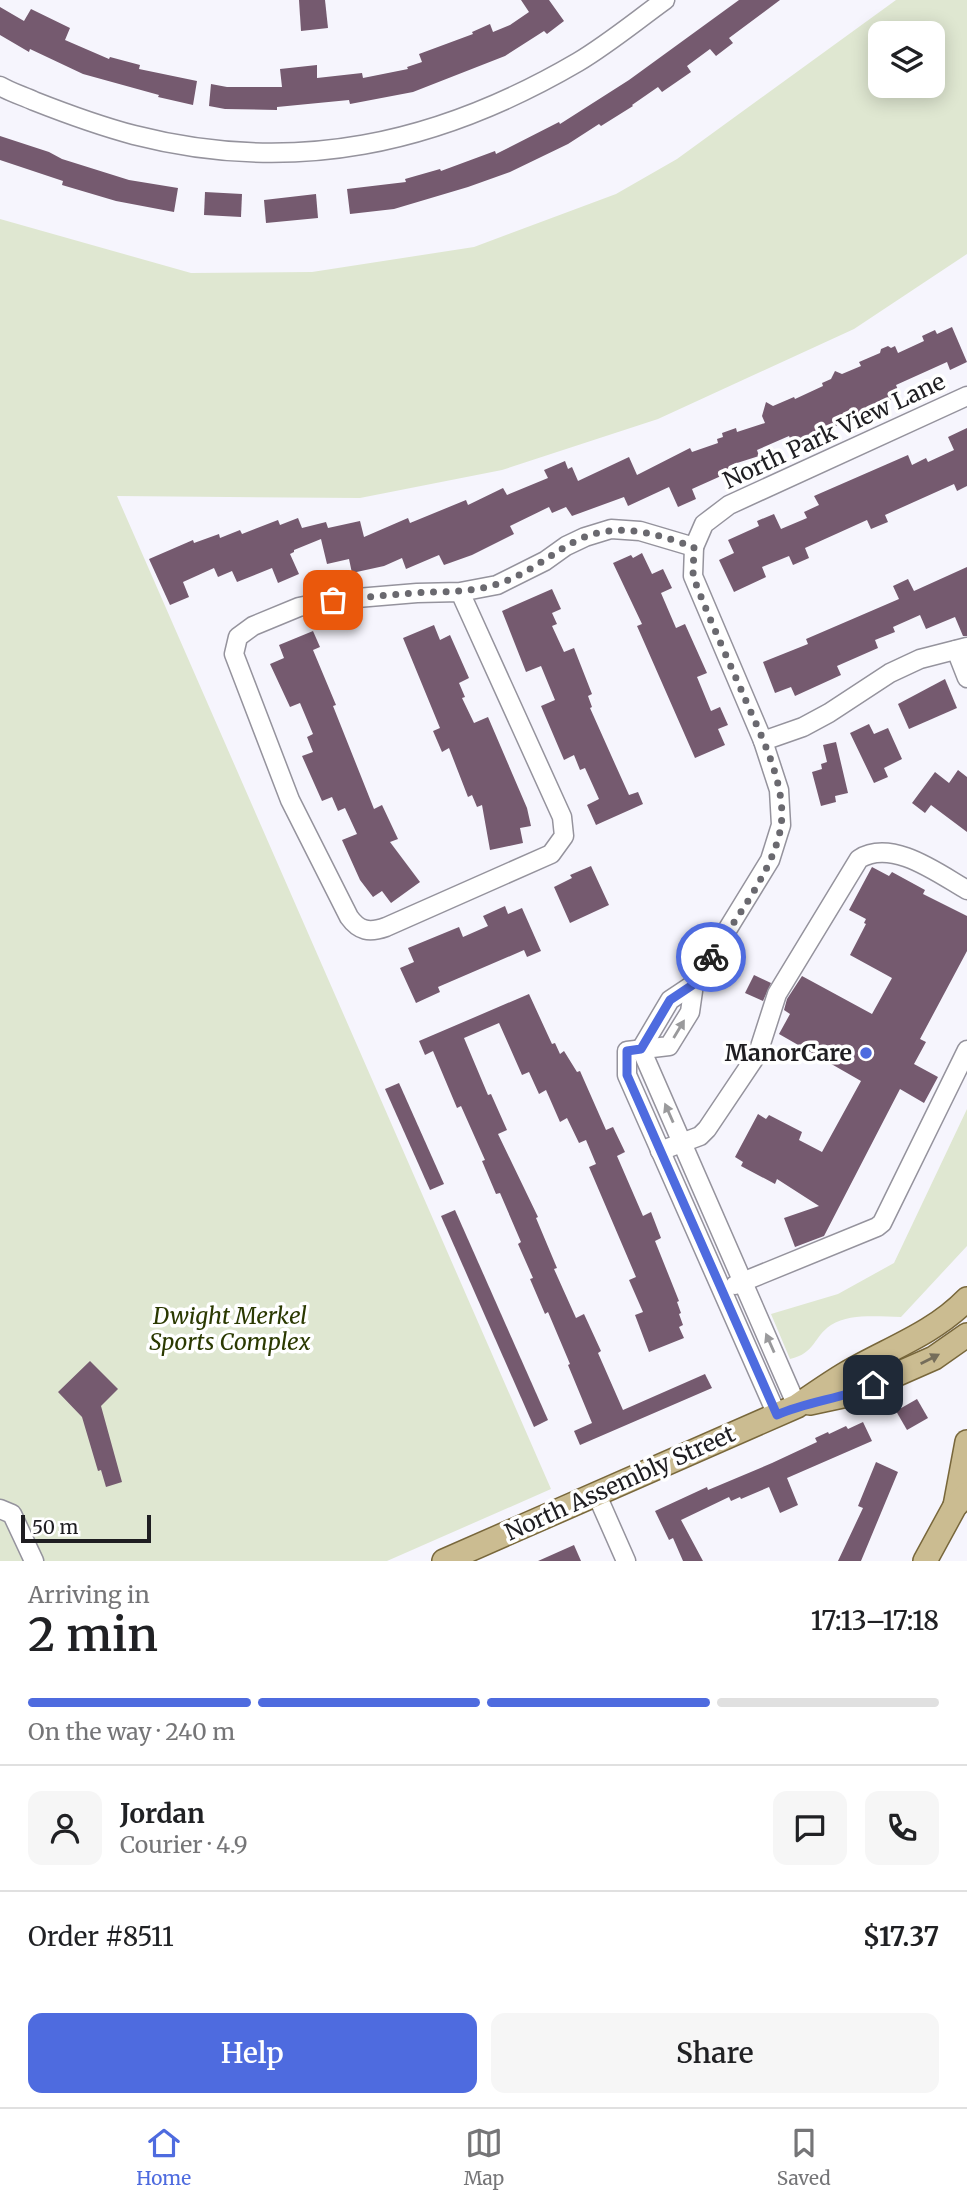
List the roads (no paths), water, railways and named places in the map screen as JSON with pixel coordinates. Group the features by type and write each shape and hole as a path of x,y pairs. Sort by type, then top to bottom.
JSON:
{"main road":[{"name":"North Assembly Street","path":"787,1411 848,1372 917,1338 967,1299"},
{"path":"917,1338 967,1321"},
{"name":"North Assembly Street","path":"444,1561 787,1411 852,1394 934,1357 967,1335"},
{"path":"925,1561 961,1500 967,1442"}],"street":[{"path":"0,86 105,128 158,141 231,151 295,153 360,146 424,132 496,106 581,60 664,0"},
{"name":"North Park View Lane","path":"694,547 704,524 729,505 967,397"},
{"path":"460,593 562,817 564,836 551,854 386,927 364,930 356,926 349,917 290,800 234,654 238,637 253,626 299,607 333,600 460,593 497,585 545,561 575,542 611,529 640,531 694,547 693,576 763,741 779,790 781,825 770,860 694,984 690,1012 669,1046 634,1050"},
{"path":"763,741 803,727 830,713 890,673 920,659 961,648 967,678"},
{"path":"660,1151 700,1136 707,1129 758,1053 778,994 859,859 876,853 910,857 967,890"},
{"path":"634,1050 681,1142 743,1283 787,1411"},
{"path":"634,1050 627,1075 721,1289 787,1411"},
{"path":"721,1289 743,1283 882,1223 967,1050"},
{"path":"596,1493 626,1561"},
{"path":"0,1509 12,1514 34,1561"}],"place":[{"name":"ManorCare","path":"866,1053"}],"park label":[{"name":"Dwight Merkel Sports Complex","path":"230,1329"}]}
